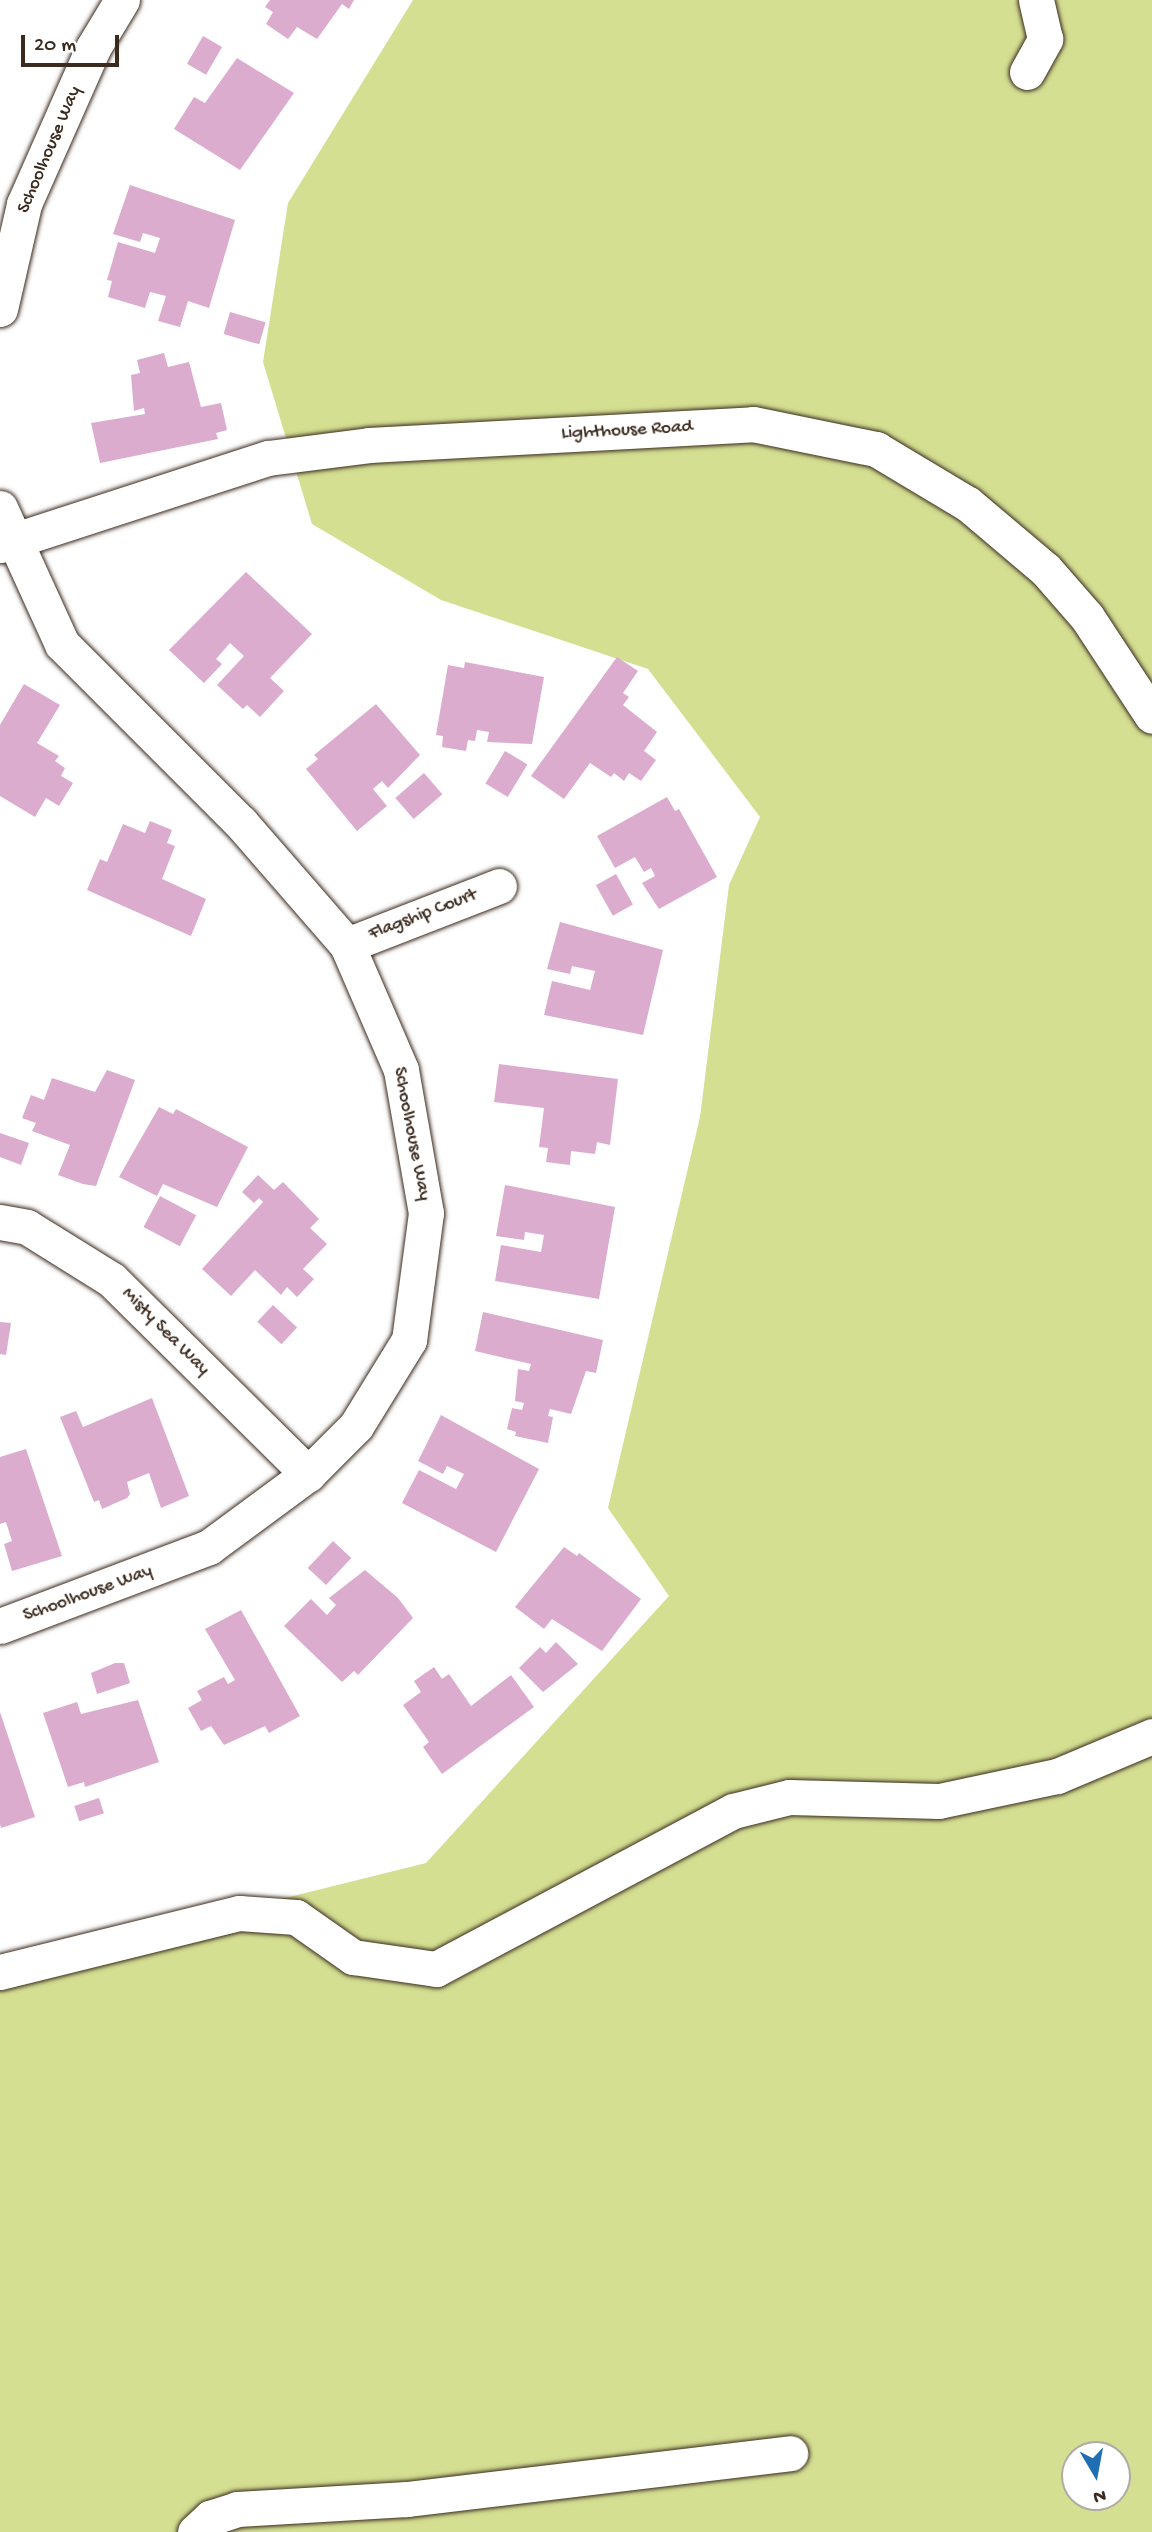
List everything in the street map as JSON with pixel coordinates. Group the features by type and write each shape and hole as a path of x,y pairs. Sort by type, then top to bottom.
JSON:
{"street":[{"name":"Schoolhouse Way","path":"0,309 24,204 93,48 122,0"},
{"path":"1027,72 1045,39 1036,0"},
{"name":"Lighthouse Road","path":"6,543 268,458 369,445 753,424 876,449 968,504 1045,570 1087,617 1152,716"},
{"name":"Schoolhouse Way","path":"0,508 6,543 62,644 242,823 347,944 401,1070 426,1213 409,1340 356,1426 308,1474 209,1547 0,1626"},
{"name":"Flagship Court","path":"347,944 499,886"},
{"name":"Misty Sea Way","path":"0,1222 27,1227 112,1280 308,1474"},
{"path":"0,1972 239,1913 296,1917 353,1958 436,1969 733,1811 789,1797 939,1801 1057,1776 1152,1736"},
{"path":"195,2532 210,2518 237,2509 407,2500 790,2454"}],"green space":[{"path":"413,0 1152,0 1152,2532 0,2532 0,1969 426,1863 669,1596 608,1508 700,1117 729,885 760,817 648,669 441,600 312,524 263,362 288,203"}],"building":[{"path":"270,0 354,0 349,9 342,4 317,39 297,27 288,39 266,24 273,12 265,7"},
{"path":"203,36 222,47 206,75 187,64"},
{"path":"237,58 294,93 240,170 174,129 194,97 205,103"},
{"path":"130,185 235,220 209,308 188,301 180,327 158,321 166,296 150,292 145,308 108,297 112,281 107,280 118,242 155,253 160,238 143,233 140,242 113,234"},
{"path":"230,312 266,322 259,344 224,334"},
{"path":"164,353 168,367 189,362 201,407 221,403 227,430 216,433 218,439 100,463 91,423 145,414 144,408 134,411 131,375 140,373 137,360"},
{"path":"246,572 312,634 270,678 284,691 260,717 247,705 243,709 217,685 244,656 230,643 216,659 222,664 204,683 169,650"},
{"path":"617,657 638,671 623,693 629,697 623,705 657,732 644,751 656,760 641,781 629,773 624,781 614,773 611,777 590,763 564,799 531,776"},
{"path":"465,662 544,677 532,744 487,742 489,732 477,730 475,741 468,740 466,751 442,747 443,736 436,735 448,665 464,668"},
{"path":"24,684 60,705 37,743 59,756 55,761 65,768 61,776 73,783 59,806 46,798 35,817 0,796 0,725"},
{"path":"376,704 420,755 388,788 382,781 373,789 387,806 357,831 306,769 318,759 314,755"},
{"path":"505,751 527,764 508,797 485,784"},
{"path":"424,773 442,794 414,819 395,798"},
{"path":"667,797 675,811 679,809 717,877 659,909 642,883 655,876 651,868 644,872 635,857 615,868 597,836"},
{"path":"150,821 172,830 167,843 175,846 162,879 206,899 191,936 87,890 100,859 107,862 123,824 145,833"},
{"path":"616,874 633,905 613,916 596,885"},
{"path":"560,922 663,950 643,1035 544,1015 552,981 590,990 595,971 572,966 570,974 547,969"},
{"path":"499,1064 618,1079 610,1145 597,1142 595,1154 571,1151 570,1165 546,1162 548,1148 539,1147 544,1108 494,1102"},
{"path":"107,1070 135,1080 96,1186 58,1175 70,1145 32,1131 36,1123 22,1118 31,1095 44,1100 52,1078 95,1092"},
{"path":"159,1107 173,1114 176,1109 248,1147 217,1207 163,1184 157,1196 119,1177"},
{"path":"0,1133 29,1143 21,1165 0,1157"},
{"path":"258,1175 274,1190 283,1182 319,1219 310,1228 327,1244 303,1269 314,1279 297,1297 287,1287 281,1295 255,1270 231,1296 202,1269 263,1202 259,1198 254,1203 242,1192"},
{"path":"505,1185 615,1207 599,1299 495,1281 501,1245 541,1252 544,1235 525,1232 524,1240 496,1236"},
{"path":"160,1196 196,1215 180,1246 144,1227"},
{"path":"273,1305 297,1328 281,1344 257,1322"},
{"path":"483,1312 603,1340 596,1373 586,1371 571,1414 550,1409 548,1416 553,1417 548,1443 515,1436 516,1432 507,1429 512,1408 522,1410 524,1403 515,1401 518,1369 529,1371 531,1364 475,1351"},
{"path":"0,1322 11,1323 6,1355 0,1354"},
{"path":"152,1398 189,1496 161,1508 149,1473 127,1482 130,1494 127,1498 102,1509 99,1500 94,1502 60,1417 76,1411 83,1427"},
{"path":"441,1415 539,1469 496,1552 402,1503 419,1470 456,1489 464,1474 447,1466 443,1474 418,1461"},
{"path":"26,1449 62,1556 12,1571 4,1544 12,1541 6,1522 0,1524 0,1457"},
{"path":"333,1541 351,1558 326,1585 308,1568"},
{"path":"564,1547 577,1556 579,1553 641,1599 602,1651 552,1619 544,1629 515,1607"},
{"path":"365,1570 398,1598 413,1618 358,1675 354,1671 342,1682 284,1626 311,1599 327,1615 336,1605 329,1598"},
{"path":"241,1610 300,1716 269,1733 265,1726 224,1745 211,1726 201,1731 188,1708 202,1700 197,1691 224,1677 228,1684 235,1680 205,1629"},
{"path":"556,1642 578,1664 543,1692 519,1668 540,1647 546,1653"},
{"path":"115,1663 124,1663 130,1683 97,1694 91,1673"},
{"path":"434,1667 442,1679 449,1674 471,1706 511,1675 534,1707 442,1774 423,1747 429,1742 403,1705 421,1692 414,1681"},
{"path":"138,1700 159,1762 85,1787 84,1782 68,1787 43,1713 77,1702 81,1714"},
{"path":"0,1712 35,1817 1,1828 0,1824"},
{"path":"99,1798 104,1813 79,1821 74,1806"}]}
